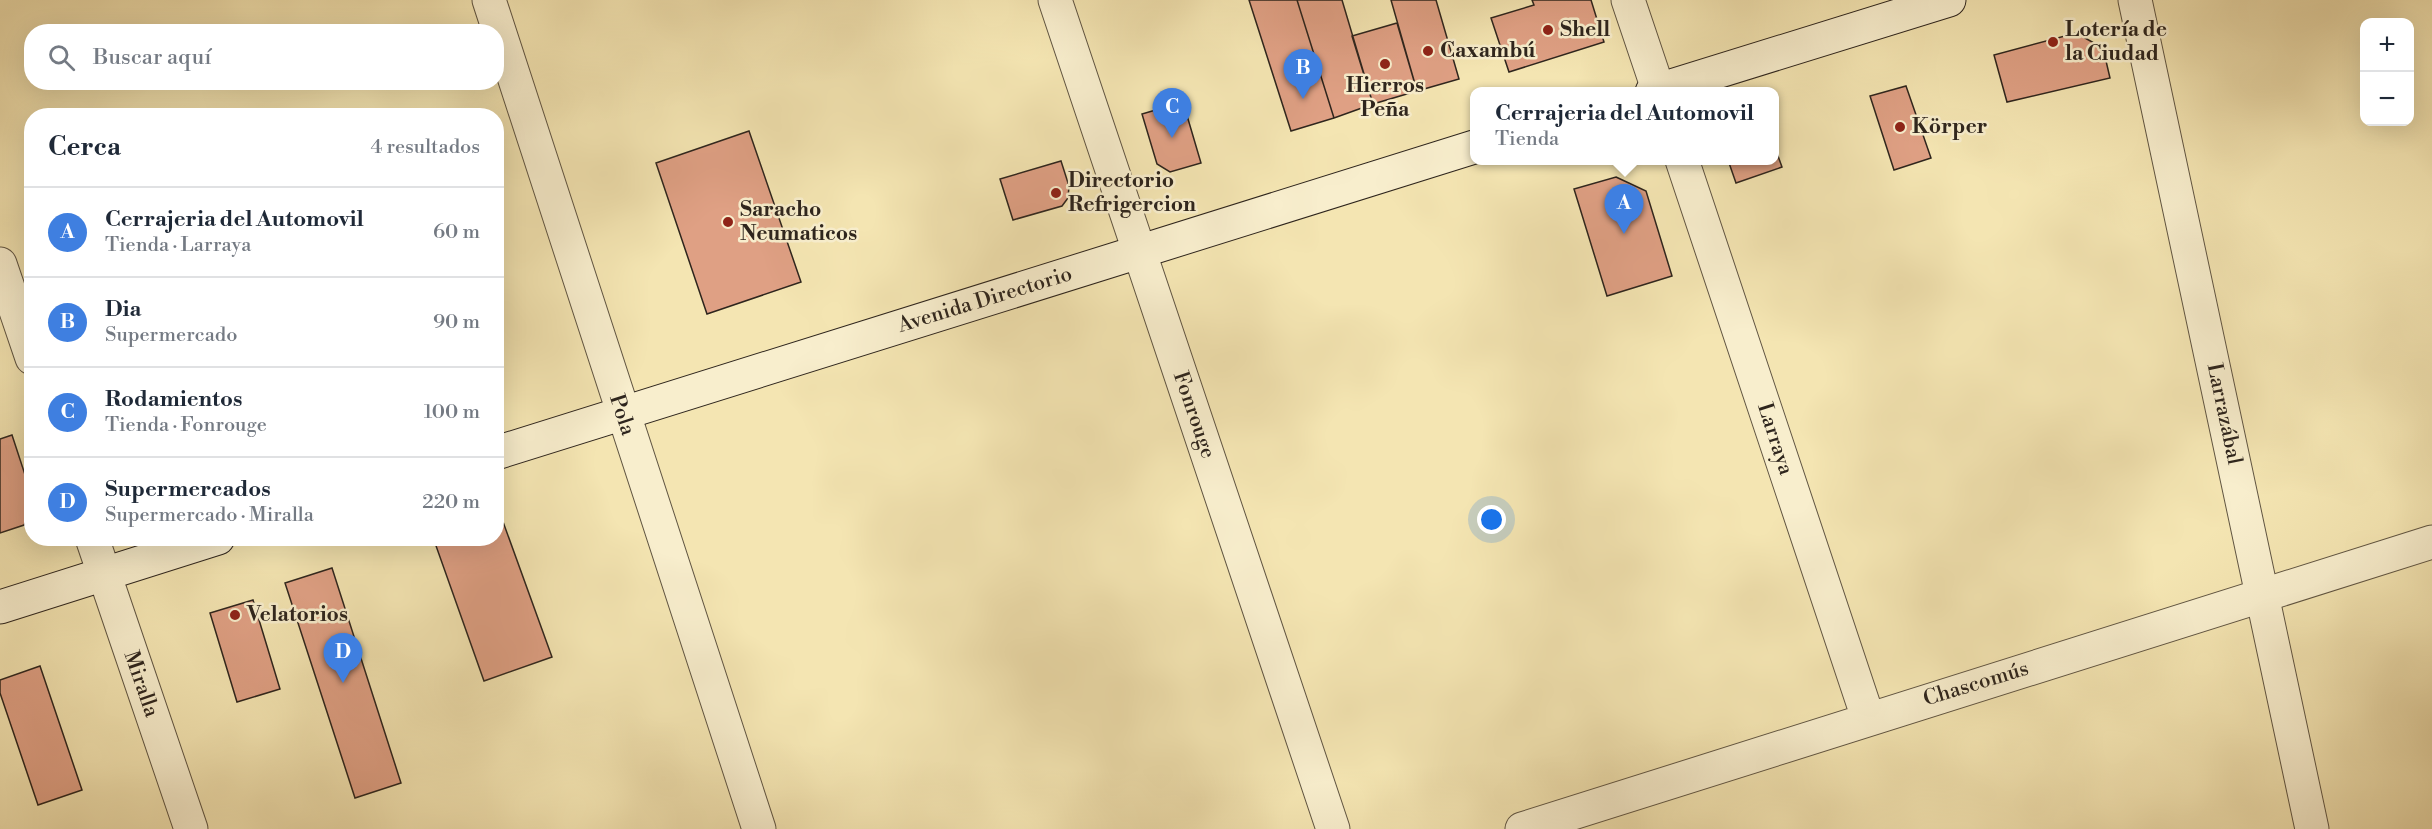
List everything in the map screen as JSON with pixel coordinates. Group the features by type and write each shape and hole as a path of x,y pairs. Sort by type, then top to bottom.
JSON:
{"street":[{"name":"Pola","path":"489,0 497,24"},
{"name":"Fonrouge","path":"1055,0 1332,829"},
{"path":"1628,0 1656,87"},
{"path":"1670,87 1949,0"},
{"name":"Larrazábal","path":"2135,0 2312,829"},
{"name":"Pola","path":"504,47 759,829"},
{"name":"Avenida Directorio","path":"504,451 1470,148"},
{"name":"Larraya","path":"1684,165 1868,718"},
{"path":"0,264 24,334"},
{"name":"Chascomús","path":"1522,829 1868,718 2432,543"},
{"name":"Miralla","path":"95,546 191,829"},
{"path":"0,607 193,546"}],"building":[{"path":"1249,0 1297,0 1334,118 1291,131"},
{"path":"1297,0 1342,0 1373,104 1334,118"},
{"name":"Caxambú","path":"1391,0 1436,0 1459,79 1417,91"},
{"name":"Shell","path":"1532,0 1591,0 1604,42 1509,72 1491,18 1534,5"},
{"name":"Hierros Peña","path":"1397,23 1417,91 1373,104 1352,36"},
{"path":"2076,33 2103,48 2110,78 2007,102 1994,55"},
{"name":"Körper","path":"1906,86 1931,158 1894,170 1870,96"},
{"path":"1183,102 1201,163 1170,172 1157,164 1142,114"},
{"name":"Saracho Neumaticos","path":"749,131 801,282 707,314 656,163"},
{"path":"1779,159 1782,167 1736,183 1730,165 1779,165"},
{"path":"1061,161 1069,186 1068,198 1062,206 1013,220 1000,179"},
{"path":"1616,177 1646,191 1672,276 1607,296 1574,189"},
{"path":"12,435 24,472 24,525 0,533 0,439"},
{"path":"504,525 552,657 484,681 436,546 504,546"},
{"path":"332,568 401,783 355,798 285,583"},
{"path":"253,600 280,689 237,702 210,613"},
{"path":"40,666 82,790 38,805 0,693 0,680"}],"place":[{"name":"Shell","path":"1548,30"},
{"name":"Lotería de la Ciudad","path":"2053,42"},
{"name":"Caxambú","path":"1428,51"},
{"name":"Hierros Peña","path":"1385,64"},
{"name":"Dia","path":"1303,99"},
{"name":"Körper","path":"1900,127"},
{"name":"Rodamientos","path":"1172,138"},
{"name":"Directorio Refrigercion","path":"1056,193"},
{"name":"Saracho Neumaticos","path":"728,222"},
{"name":"Cerrajeria del Automovil","path":"1624,234"},
{"name":"Velatorios","path":"235,615"},
{"name":"Supermercados","path":"343,683"}]}
